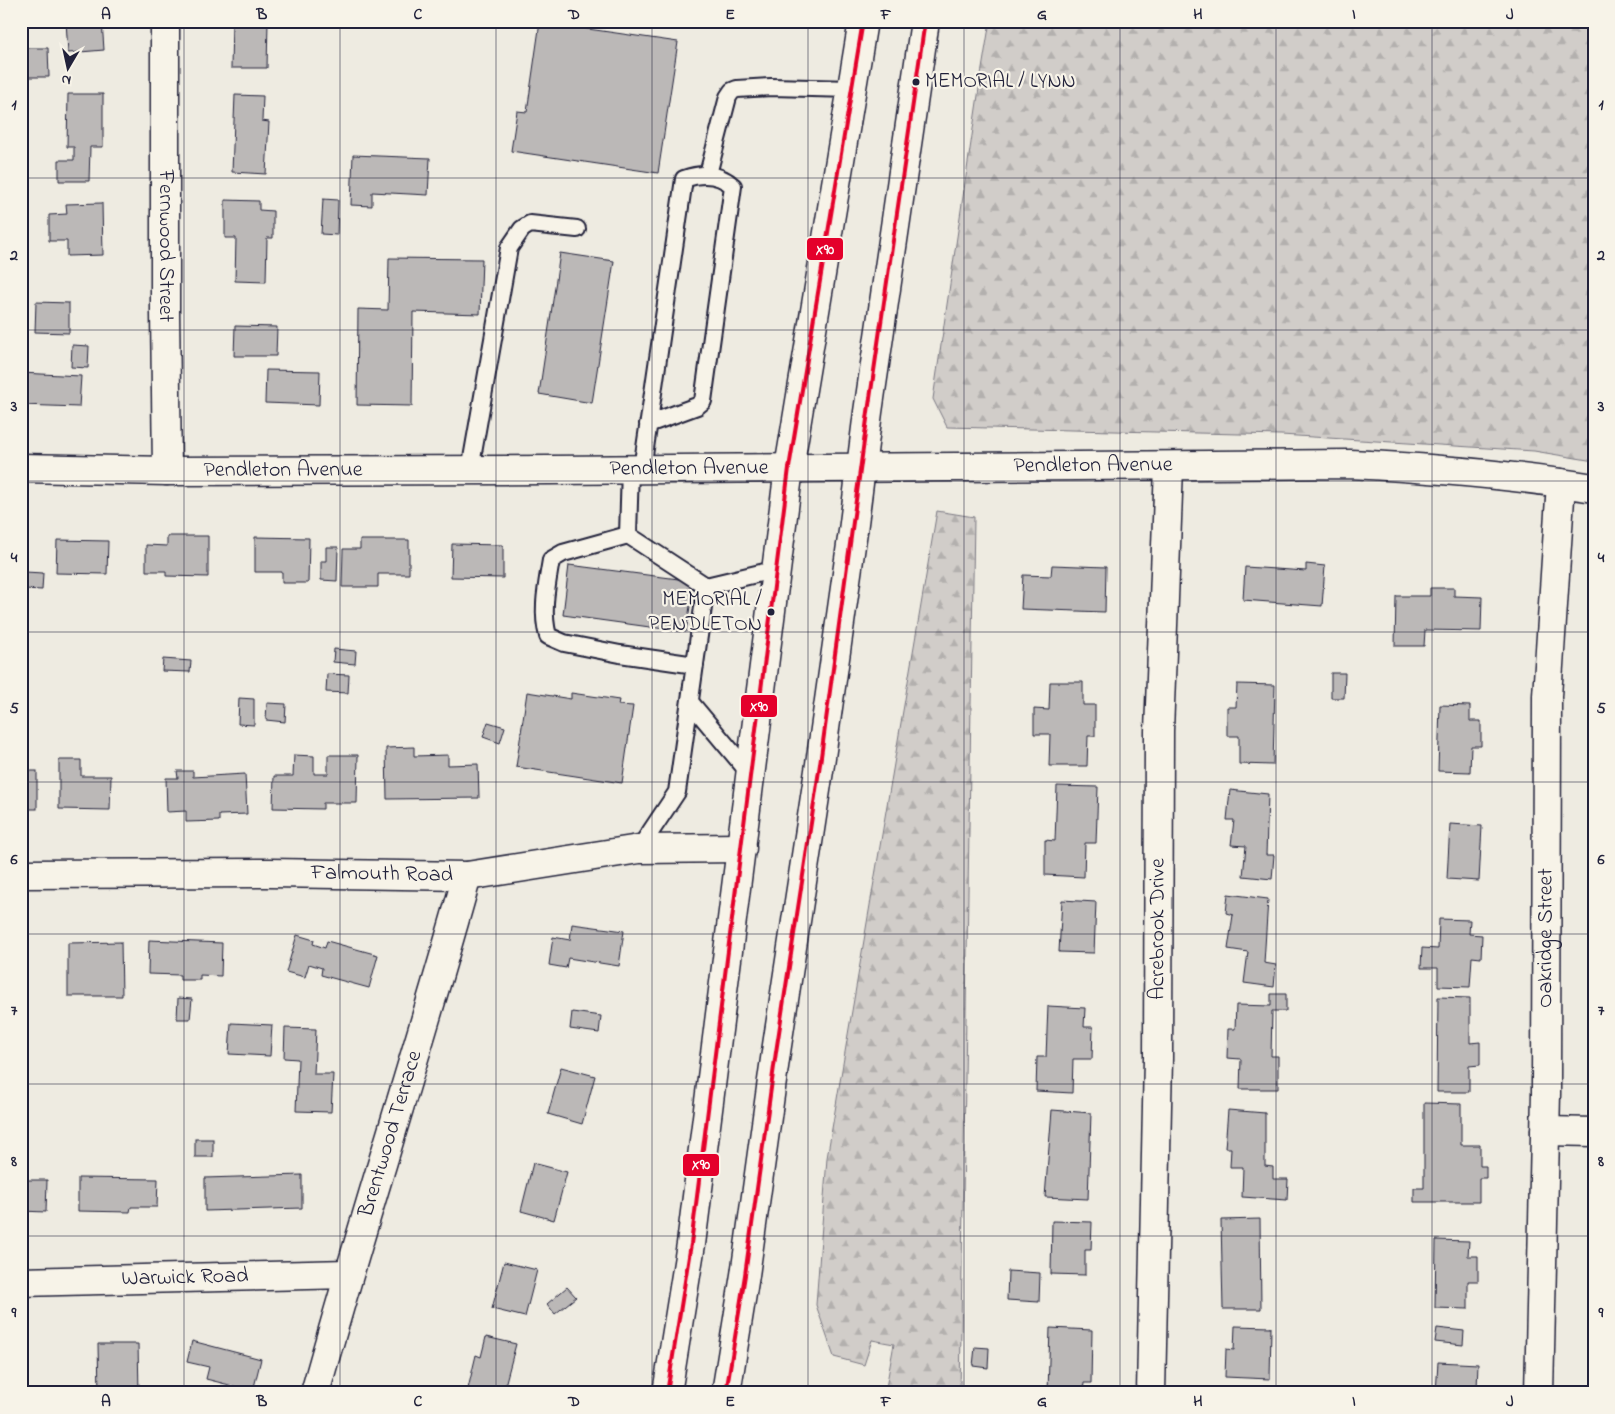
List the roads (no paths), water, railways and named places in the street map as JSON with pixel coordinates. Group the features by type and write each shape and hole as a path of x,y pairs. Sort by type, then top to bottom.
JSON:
{"street":[{"name":"Fernwood Street","path":"165,21 167,471"},
{"path":"667,1393 692,1244 789,468 863,21"},
{"path":"726,1393 822,754 925,21"},
{"name":"Pendleton Avenue","path":"21,468 167,471 861,468 919,466 1169,467 1289,464 1404,466 1505,475 1594,488"},
{"name":"Acrebrook Drive","path":"1151,1393 1157,1153 1159,731 1169,467"},
{"name":"Oakridge Street","path":"1538,1393 1545,1131 1547,696 1561,483"},
{"name":"Falmouth Road","path":"21,874 270,873 467,876 639,849 742,848"},
{"name":"Brentwood Terrace","path":"315,1393 348,1274 439,977 467,876"},
{"path":"1545,1131 1594,1132"},
{"name":"Warwick Road","path":"21,1282 348,1274"}],"lane":[{"path":"708,174 728,97 732,91 736,89 771,87 852,89"},
{"path":"628,535 636,469 648,424 684,179 708,174 727,180 733,186 702,401 697,406 648,424"},
{"path":"470,470 509,248 522,229 530,224 577,229"},
{"path":"695,665 574,645 548,636 545,626 544,608 550,560 563,553 628,535 706,586 777,569"},
{"path":"639,849 676,792 706,586"},
{"path":"690,702 751,775"}],"place":[{"name":"MEMORIAL / LYNN","path":"916,82"},
{"name":"MEMORIAL / PENDLETON","path":"771,612"}]}
